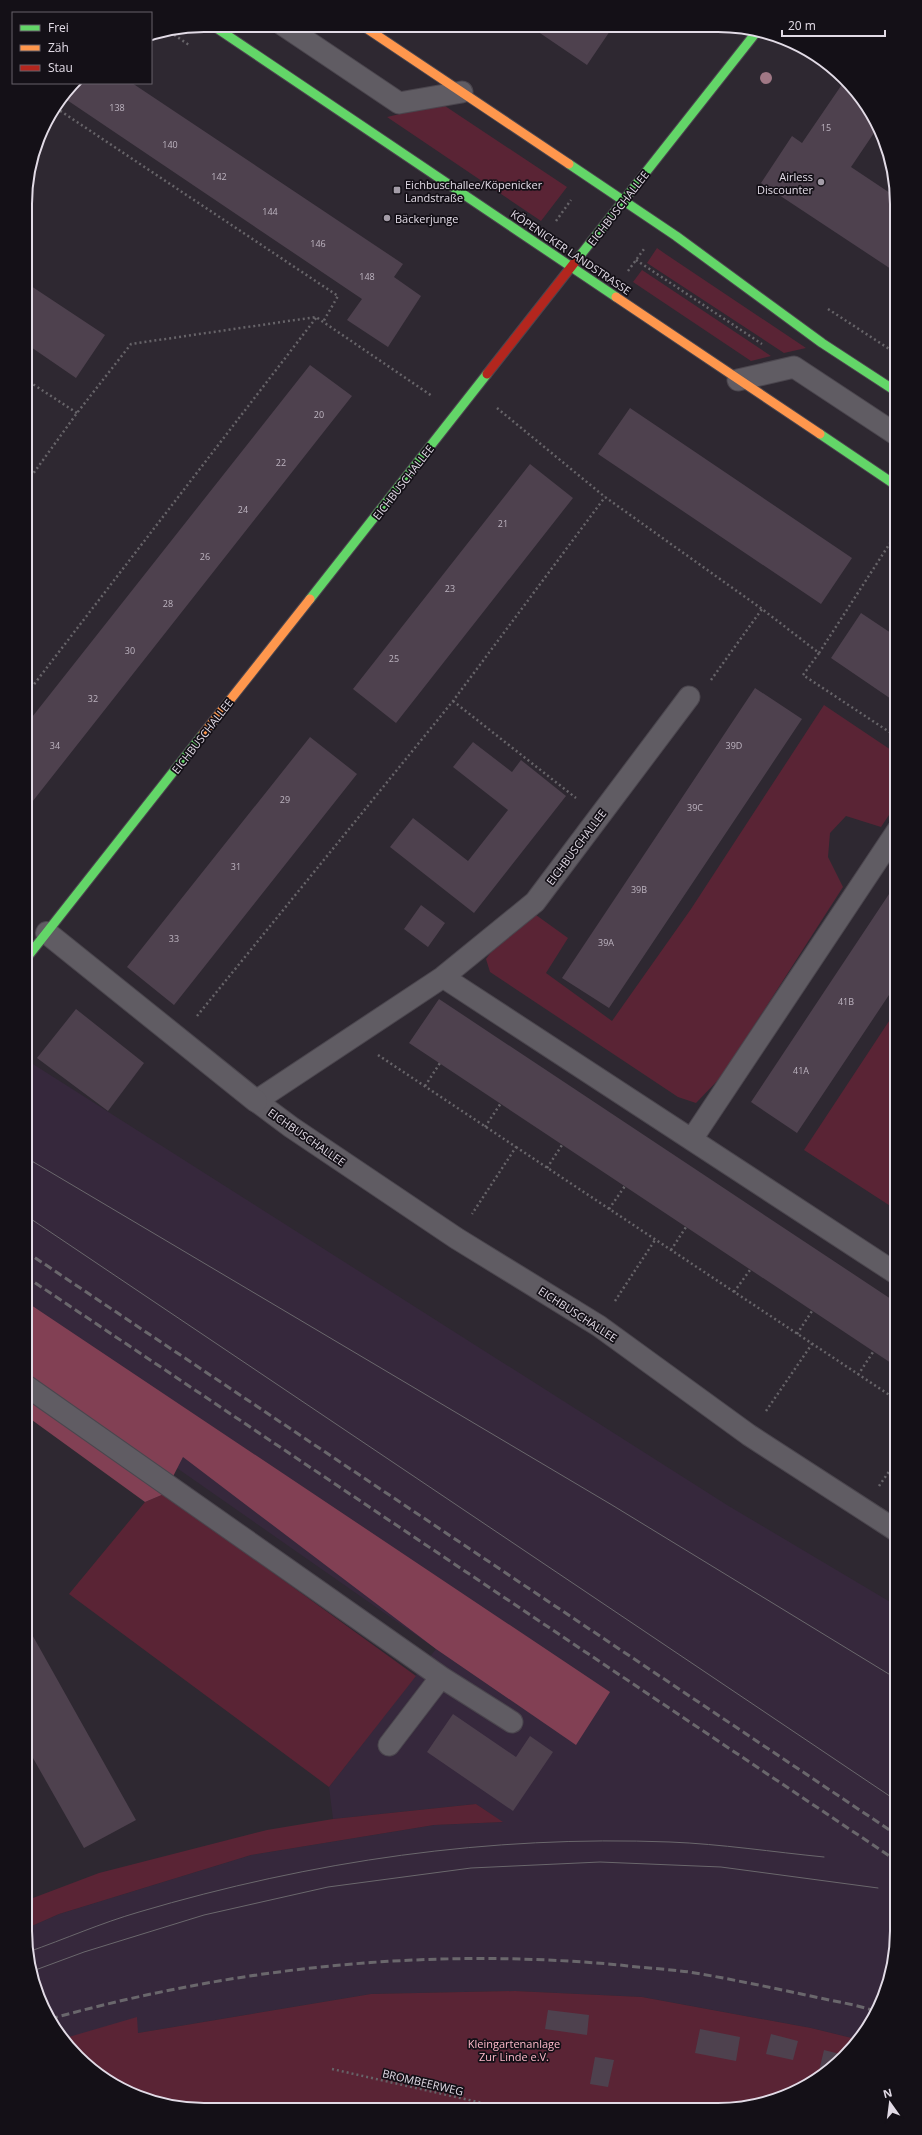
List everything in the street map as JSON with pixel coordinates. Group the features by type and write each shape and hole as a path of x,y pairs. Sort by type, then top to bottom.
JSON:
{"main road":[{"name":"KÖPENICKER LANDSTRASSE","path":"222,32 890,481"},
{"path":"372,32 676,236 822,342 890,387"},
{"name":"EICHBUSCHALLEE","path":"32,951 754,35"}],"street":[{"name":"EICHBUSCHALLEE","path":"47,933 100,974 178,1040 256,1101"}],"lane":[{"path":"292,32 399,103 462,92"},
{"path":"738,380 794,367 890,430"},
{"name":"EICHBUSCHALLEE","path":"689,697 535,902 443,977 256,1101 291,1127 456,1238 599,1326 749,1435 890,1526"},
{"path":"692,1139 890,842"},
{"path":"443,977 890,1269"},
{"path":"32,1390 441,1677 512,1722"},
{"path":"389,1745 441,1677"}],"path":[{"path":"60,110 338,296 323,322"},
{"path":"555,222 572,199"},
{"path":"624,276 644,248"},
{"path":"636,260 794,367"},
{"path":"32,687 316,317"},
{"path":"32,475 131,344 316,317 457,412"},
{"path":"32,384 77,414"},
{"path":"474,391 524,429 605,497 762,609 819,653"},
{"path":"178,1040 453,701 605,497"},
{"path":"890,543 819,653 803,675 890,733"},
{"path":"689,697 703,691 762,609"},
{"path":"453,701 600,817"},
{"path":"352,1038 890,1396"},
{"path":"425,1086 440,1063"},
{"path":"485,1127 501,1103"},
{"path":"547,1168 562,1145"},
{"path":"456,1238 516,1147"},
{"path":"609,1209 625,1186"},
{"path":"671,1250 686,1227"},
{"path":"599,1326 655,1240"},
{"path":"734,1292 750,1270"},
{"path":"797,1334 812,1311"},
{"path":"749,1435 812,1344"},
{"path":"858,1375 873,1352"},
{"name":"BROMBEERWEG","path":"332,2069 483,2103"}],"shaded area":[{"path":"32,1063 727,1505 890,1602 890,1943 887,1965 881,1987 867,2017 853,2038 811,2028 642,1997 515,1991 371,1994 138,2033 79,2049 61,2027 41,1987 33,1954 32,1926 59,1914 251,1855 434,1825 502,1822 476,1804 333,1819 329,1787 436,1649 32,1367"},
{"path":"32,1306 610,1692 576,1745 436,1649 183,1457 164,1494 145,1502 32,1420"}],"green space":[{"path":"442,104 567,187 541,221 387,117"},
{"path":"657,248 806,348 784,353 647,263"},
{"path":"642,270 771,356 751,361 633,282"},
{"path":"824,705 890,749 890,814 881,827 846,816 830,833 828,857 843,887 721,1077 696,1103 678,1097 490,972 486,959 496,945 536,915 568,938 546,973 612,1021 691,909"},
{"path":"890,1020 890,1206 804,1150"},
{"path":"164,1494 416,1676 329,1787 69,1594 145,1502"},
{"path":"476,1804 503,1822 434,1825 251,1855 59,1914 32,1926 32,1898 99,1873 267,1830 333,1819"},
{"name":"Kleingartenanlage Zur Linde e.V.","path":"515,1991 642,1997 811,2028 853,2038 840,2053 823,2068 804,2080 774,2094 741,2102 192,2103 170,2100 148,2094 118,2080 99,2068 82,2053 68,2037 137,2017 138,2033 371,1994"}],"building":[{"path":"538,32 609,32 587,65"},
{"path":"80,84 133,84 403,264 394,277 421,296 388,347 347,320 362,299 67,99"},
{"path":"842,84 855,99 874,133 851,167 890,193 890,268 761,183 792,136 802,143"},
{"path":"32,287 105,335 76,378 32,348"},
{"path":"310,365 352,396 32,802 32,717"},
{"path":"630,408 852,558 821,604 598,454"},
{"path":"530,464 573,498 396,723 353,689"},
{"path":"861,613 890,632 890,698 831,658"},
{"path":"755,688 802,719 609,1008 562,978"},
{"path":"310,737 357,774 174,1005 127,967"},
{"path":"473,742 512,772 521,760 566,796 474,913 390,847 413,818 468,861 508,810 453,767"},
{"path":"890,893 890,994 797,1133 751,1102"},
{"path":"421,905 445,923 428,947 404,929"},
{"path":"439,999 890,1298 890,1362 409,1043"},
{"path":"76,1009 144,1063 108,1111 37,1058"},
{"path":"32,1634 136,1820 84,1848 32,1756"},
{"path":"453,1714 516,1757 530,1736 553,1752 513,1811 427,1752"},
{"path":"548,2010 589,2015 587,2035 545,2029"},
{"path":"700,2029 740,2037 736,2061 695,2053"},
{"path":"771,2034 798,2041 793,2060 766,2054"},
{"path":"824,2050 839,2054 823,2068 819,2071"},
{"path":"595,2057 614,2060 608,2087 590,2084"}],"tram line":[{"path":"32,1161 612,1505 890,1675"},
{"path":"32,1220 890,1796"},
{"path":"33,1950 125,1916 204,1894 269,1879 402,1855 535,1843 603,1841 689,1843 824,1857"},
{"path":"36,1970 84,1952 204,1915 328,1887 471,1868 600,1862 721,1867 878,1888"}],"railway":[{"path":"32,1256 890,1830"},
{"path":"32,1281 890,1856"},
{"path":"55,2018 120,2001 191,1986 261,1974 404,1960 476,1959 548,1960 689,1972 730,1979 871,2010"}],"traffic: fast":[{"path":"222,32 616,297"},
{"path":"575,262 754,35"},
{"path":"569,164 676,236 822,343 890,387"},
{"path":"310,599 487,374"},
{"path":"820,434 890,481"},
{"path":"32,951 203,734"}],"traffic: slow":[{"path":"372,32 569,164"},
{"path":"616,297 820,434"},
{"path":"203,734 310,599"}],"traffic: jam":[{"path":"487,374 575,262"}],"place":[{"name":"Airless Discounter","path":"821,182"},
{"name":"Eichbuschallee/Köpenicker Landstraße","path":"397,190"},
{"name":"Bäckerjunge","path":"387,218"}]}
